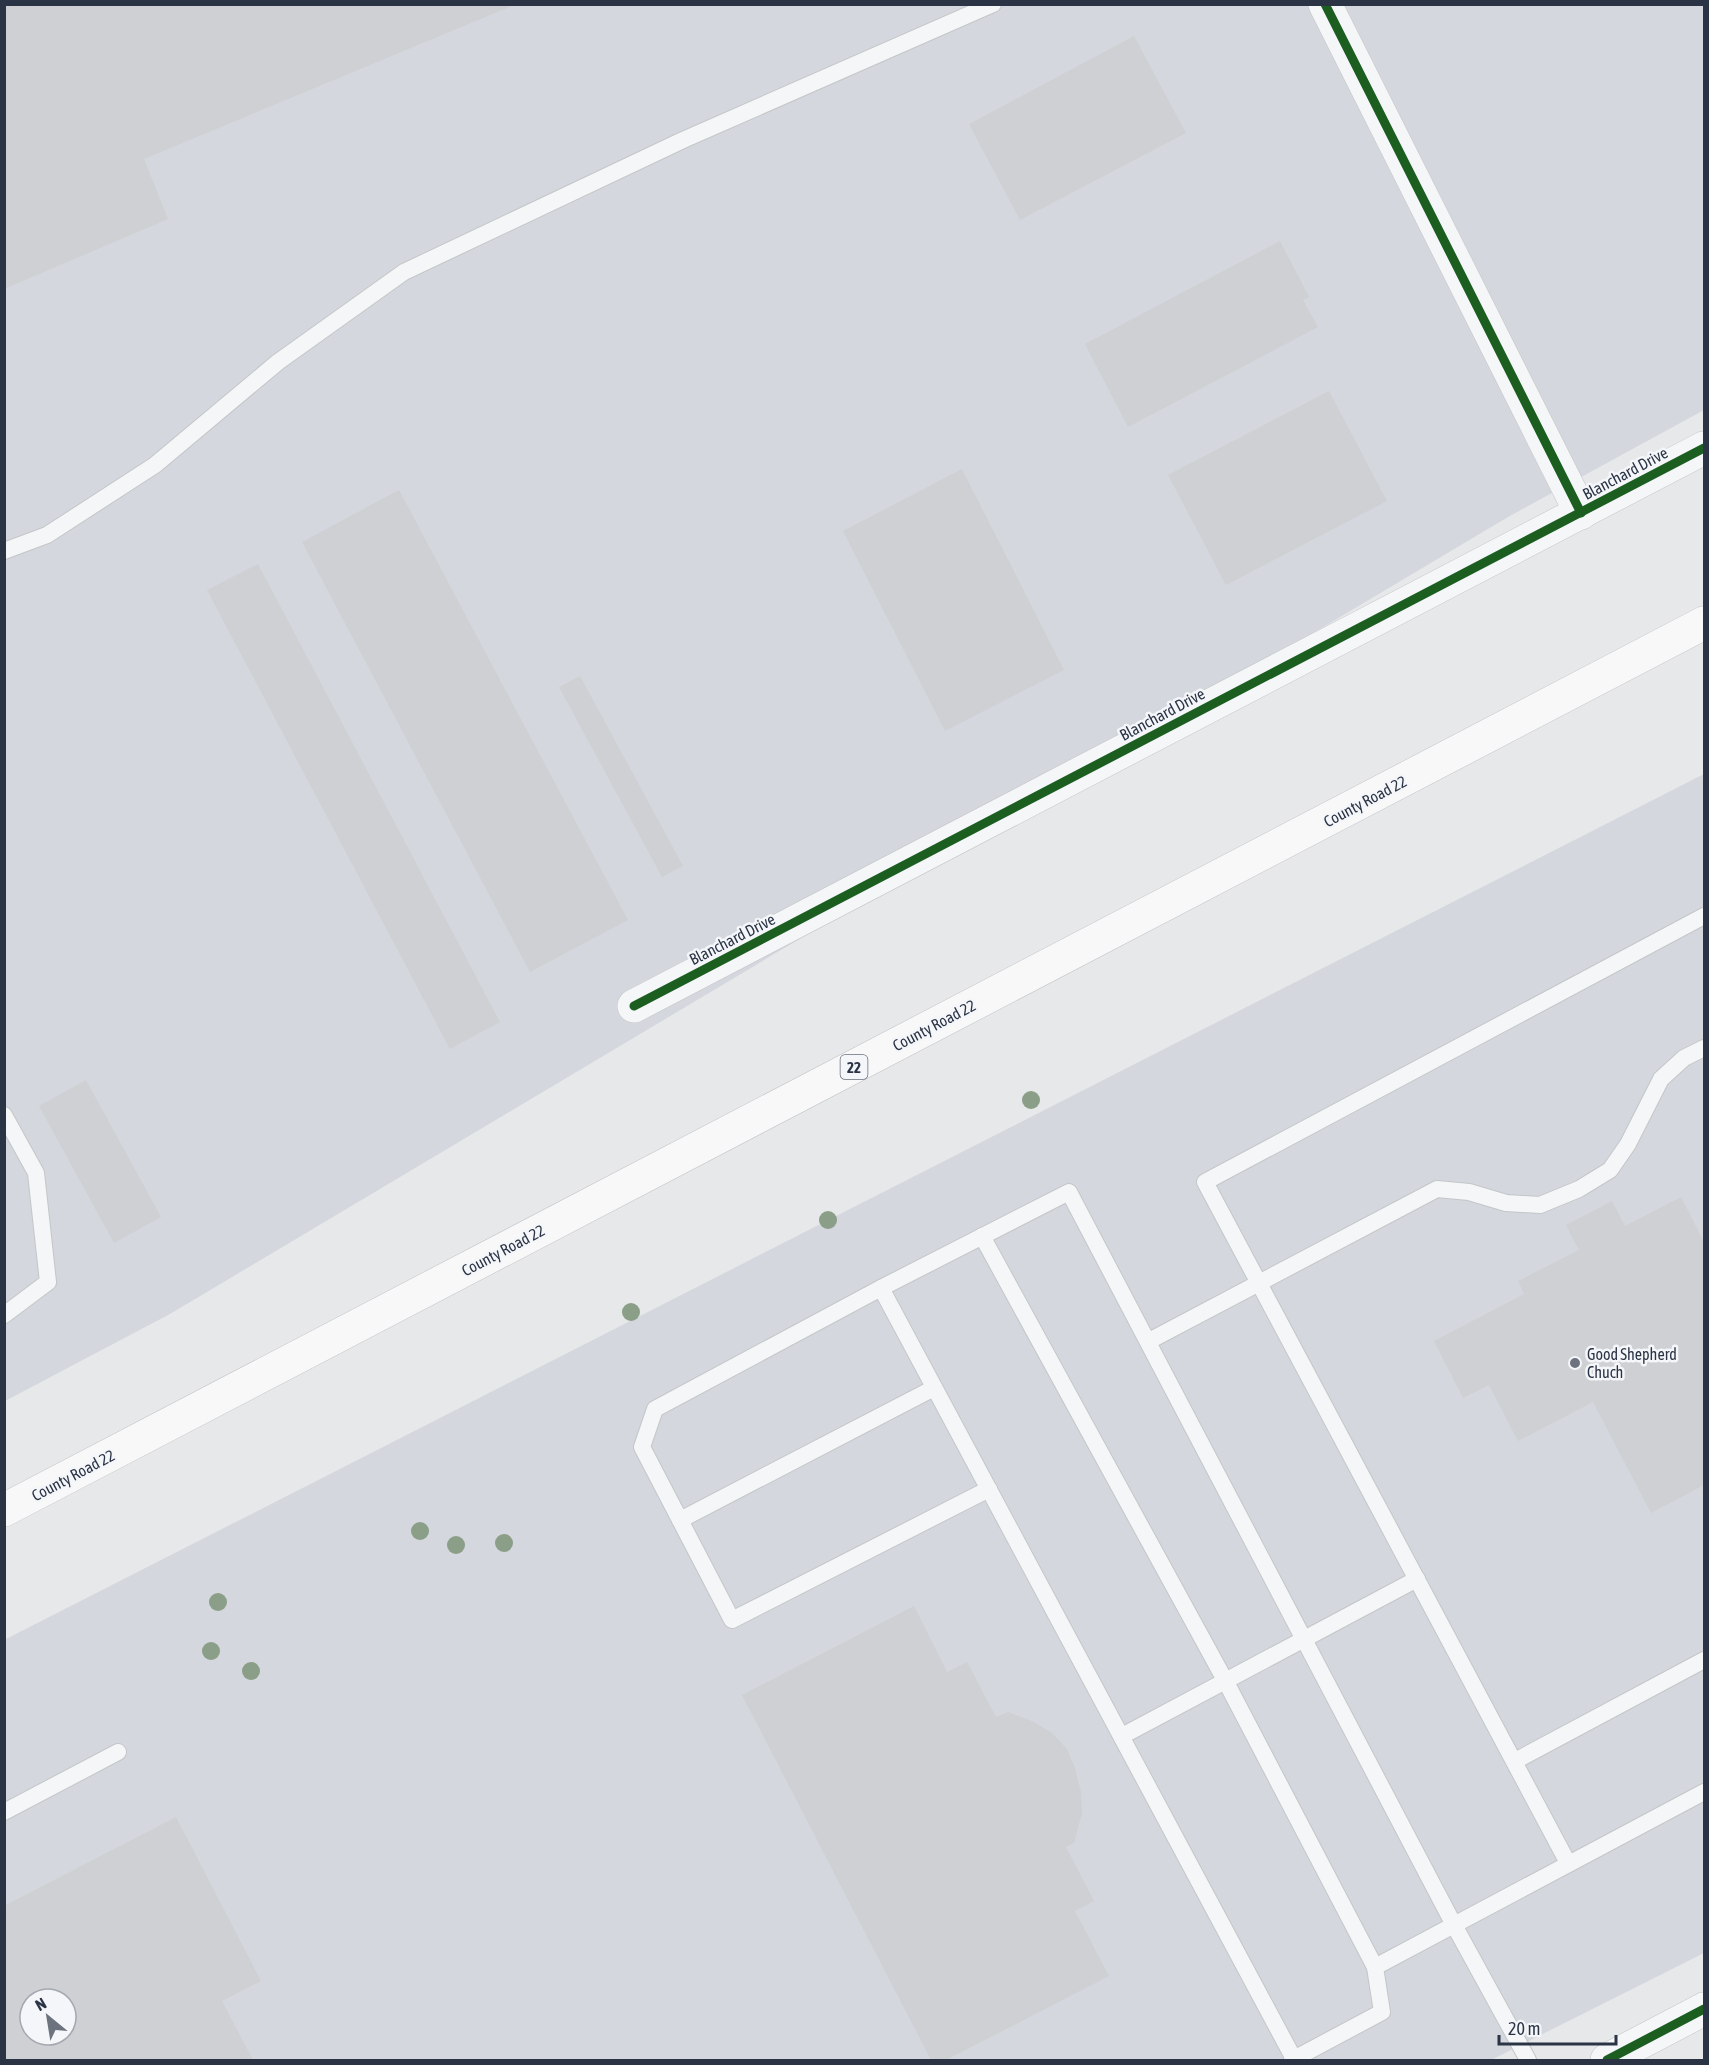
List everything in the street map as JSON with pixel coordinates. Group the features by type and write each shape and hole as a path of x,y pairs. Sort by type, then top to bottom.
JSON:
{"main road":[{"name":"County Road 22","path":"4,1510 1704,624"}],"street":[{"path":"1325,4 1581,513"},
{"name":"Blanchard Drive","path":"634,1006 1704,448"},
{"path":"1607,2061 1703,2014"}],"lane":[{"path":"4,551 47,535 155,465 278,362 404,272 683,140 989,5"},
{"path":"1569,1863 1205,1182 1704,916"},
{"path":"1149,1341 1437,1189 1469,1192 1506,1203 1540,1205 1579,1189 1610,1170 1628,1144 1661,1079 1684,1058 1704,1048"},
{"path":"4,1114 36,1173 48,1282 4,1316"},
{"path":"989,1489 732,1620 642,1447 655,1408 881,1288 1069,1192 1454,1925 1528,2061"},
{"path":"881,1288 1293,2060 1382,2012 1375,1966 1226,1682 982,1236"},
{"path":"680,1520 934,1388"},
{"path":"1122,1736 1417,1579"},
{"path":"1515,1761 1704,1660"},
{"path":"4,1812 118,1752"},
{"path":"1375,1966 1704,1792"}],"shaded area":[{"path":"4,5 1704,5 1704,410 1508,517 170,1314 5,1401"},
{"path":"1704,774 1704,1953 1491,2060 5,2060 4,1640"}],"building":[{"path":"4,4 514,5 144,159 168,219 4,289"},
{"path":"1134,36 1186,133 1020,220 969,124"},
{"path":"1280,241 1309,297 1303,300 1318,327 1128,427 1085,344"},
{"path":"1329,391 1387,501 1226,585 1168,475"},
{"path":"962,469 1064,670 945,731 843,531"},
{"path":"399,490 628,920 530,972 302,542"},
{"path":"258,564 500,1022 450,1049 207,590"},
{"path":"580,676 683,866 662,877 559,687"},
{"path":"86,1080 161,1217 114,1243 39,1106"},
{"name":"Good Shepherd Chuch","path":"1681,1197 1704,1242 1704,1485 1651,1513 1593,1402 1518,1441 1489,1385 1463,1398 1434,1341 1524,1294 1518,1281 1579,1250 1566,1225 1612,1201 1625,1226"},
{"path":"914,1606 947,1672 967,1662 996,1717 1008,1712 1034,1722 1052,1733 1067,1749 1081,1792 1082,1813 1074,1843 1066,1847 1094,1901 1075,1911 1109,1976 946,2060 931,2060 742,1695"},
{"path":"176,1817 261,1981 222,2001 253,2060 4,2060 4,1906"}],"cycle path":[{"path":"1325,4 1581,513"},
{"path":"634,1006 1704,448"},
{"path":"1607,2060 1704,2009"}],"place":[{"name":"Good Shepherd Chuch","path":"1575,1363"}]}
